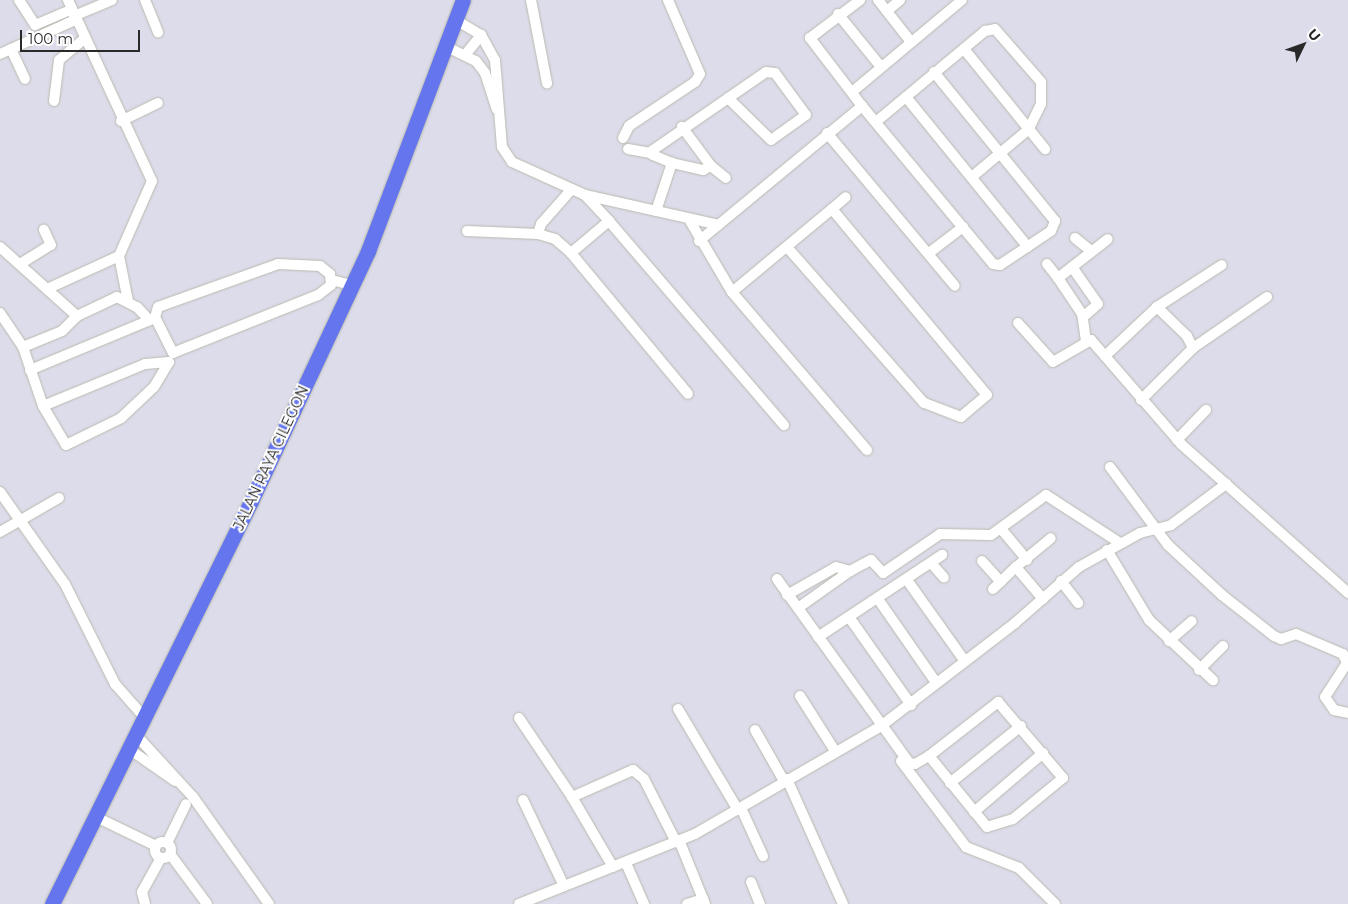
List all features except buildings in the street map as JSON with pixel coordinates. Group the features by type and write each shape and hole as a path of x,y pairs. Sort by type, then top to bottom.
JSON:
{"highway":[{"name":"JALAN RAYA CILEGON","path":"52,904 94,816 136,735 351,285 406,158 463,0"}],"street":[{"path":"19,0 35,25 72,11 112,0"},
{"path":"145,0 158,32"},
{"path":"531,0 547,83"},
{"path":"623,138 630,126 695,82 700,74 668,0"},
{"path":"860,0 838,14 810,38 862,106 877,121 996,266 1051,231 1055,221 934,72"},
{"path":"878,0 911,42"},
{"path":"886,10 900,0"},
{"path":"852,92 962,0"},
{"path":"72,11 83,40 121,121 152,181 119,256 128,301"},
{"path":"0,54 72,11"},
{"path":"838,14 881,68"},
{"path":"456,20 481,35 498,74 500,119 506,157 571,190 585,195 656,211 690,221 719,225"},
{"path":"877,121 934,72 992,27 1038,78 1041,104 1029,129 999,152 973,176"},
{"path":"465,55 481,35"},
{"path":"54,101 58,60 83,40"},
{"path":"446,46 465,55 485,73 500,119"},
{"path":"11,49 25,79"},
{"path":"964,49 1046,150"},
{"path":"651,153 682,127 771,70 806,115 771,140 728,98"},
{"path":"906,97 973,176 1028,247"},
{"path":"121,121 158,103"},
{"path":"699,241 827,133 862,106"},
{"path":"682,127 711,166 726,178"},
{"path":"827,133 955,286"},
{"path":"628,148 651,153 672,163 703,170 711,166"},
{"path":"656,211 672,163"},
{"path":"538,234 541,224 571,190"},
{"path":"585,195 784,425"},
{"path":"732,292 788,248 846,197"},
{"path":"788,248 913,395 951,416 972,412 988,391 832,209"},
{"path":"571,253 609,221"},
{"path":"690,221 699,241 732,292 867,450"},
{"path":"929,253 963,227"},
{"path":"20,264 51,245 44,230"},
{"path":"467,231 538,234 555,239 571,253 688,394"},
{"path":"1074,238 1091,251"},
{"path":"1058,278 1108,239"},
{"path":"0,247 76,316"},
{"path":"47,290 119,256"},
{"path":"30,370 152,318 158,307 278,264 320,266 332,280 351,285"},
{"path":"1047,264 1083,316 1086,341"},
{"path":"1105,356 1157,307 1222,265"},
{"path":"1072,267 1098,304 1083,316"},
{"path":"43,406 318,295 329,289 332,280"},
{"path":"23,347 62,331 76,316 117,297 128,301 152,318 172,353"},
{"path":"1141,400 1193,348 1267,297"},
{"path":"1157,307 1187,336 1193,348"},
{"path":"0,316 23,347 43,406 61,442 75,444 107,428 144,398 169,366 162,359"},
{"path":"1018,322 1053,362 1086,341 1091,340 1141,400 1178,440 1348,593"},
{"path":"1178,440 1181,431 1206,410"},
{"path":"1110,467 1144,508 1155,530 1193,570 1274,636 1296,634 1343,654 1347,662 1325,697 1334,710 1348,714"},
{"path":"519,904 626,863 677,841 740,809 785,780 878,727 912,705 936,681 1043,599 1061,582 1107,550 1120,542 1170,525 1226,484"},
{"path":"0,492 65,584 115,684 144,717"},
{"path":"883,573 940,534 991,534 1002,530 1043,496 1051,495 1120,542"},
{"path":"0,532 20,518 59,498"},
{"path":"1002,530 1027,560"},
{"path":"982,560 997,586 1016,567 1027,560 1051,538"},
{"path":"1107,550 1133,596 1169,641 1199,670 1213,680"},
{"path":"818,637 932,564 942,555"},
{"path":"798,608 850,571 871,560 883,573 892,588"},
{"path":"932,564 944,578"},
{"path":"1016,567 1043,599"},
{"path":"787,595 832,568 850,571"},
{"path":"777,579 878,727 966,847 1019,868 1056,904"},
{"path":"907,580 964,660"},
{"path":"1061,582 1078,603"},
{"path":"878,599 936,681"},
{"path":"849,617 912,705"},
{"path":"1169,641 1192,621"},
{"path":"1199,670 1223,646"},
{"path":"800,696 835,751"},
{"path":"878,727 912,765 929,756 997,702 1021,726 1062,781 1009,822 987,827 929,756"},
{"path":"678,708 740,809 763,856"},
{"path":"519,718 572,798 613,867"},
{"path":"950,783 1021,726"},
{"path":"755,730 785,780 843,904"},
{"path":"136,735 182,785 268,904"},
{"path":"129,749 182,785"},
{"path":"974,812 1042,754"},
{"path":"572,798 633,770 644,779 677,841 704,901 687,904"},
{"path":"523,800 564,886"},
{"path":"145,904 142,892 166,856 168,843 186,804"},
{"path":"94,816 156,846 207,904"},
{"path":"156,846 168,843"},
{"path":"626,863 644,904"},
{"path":"751,882 760,904"}]}
